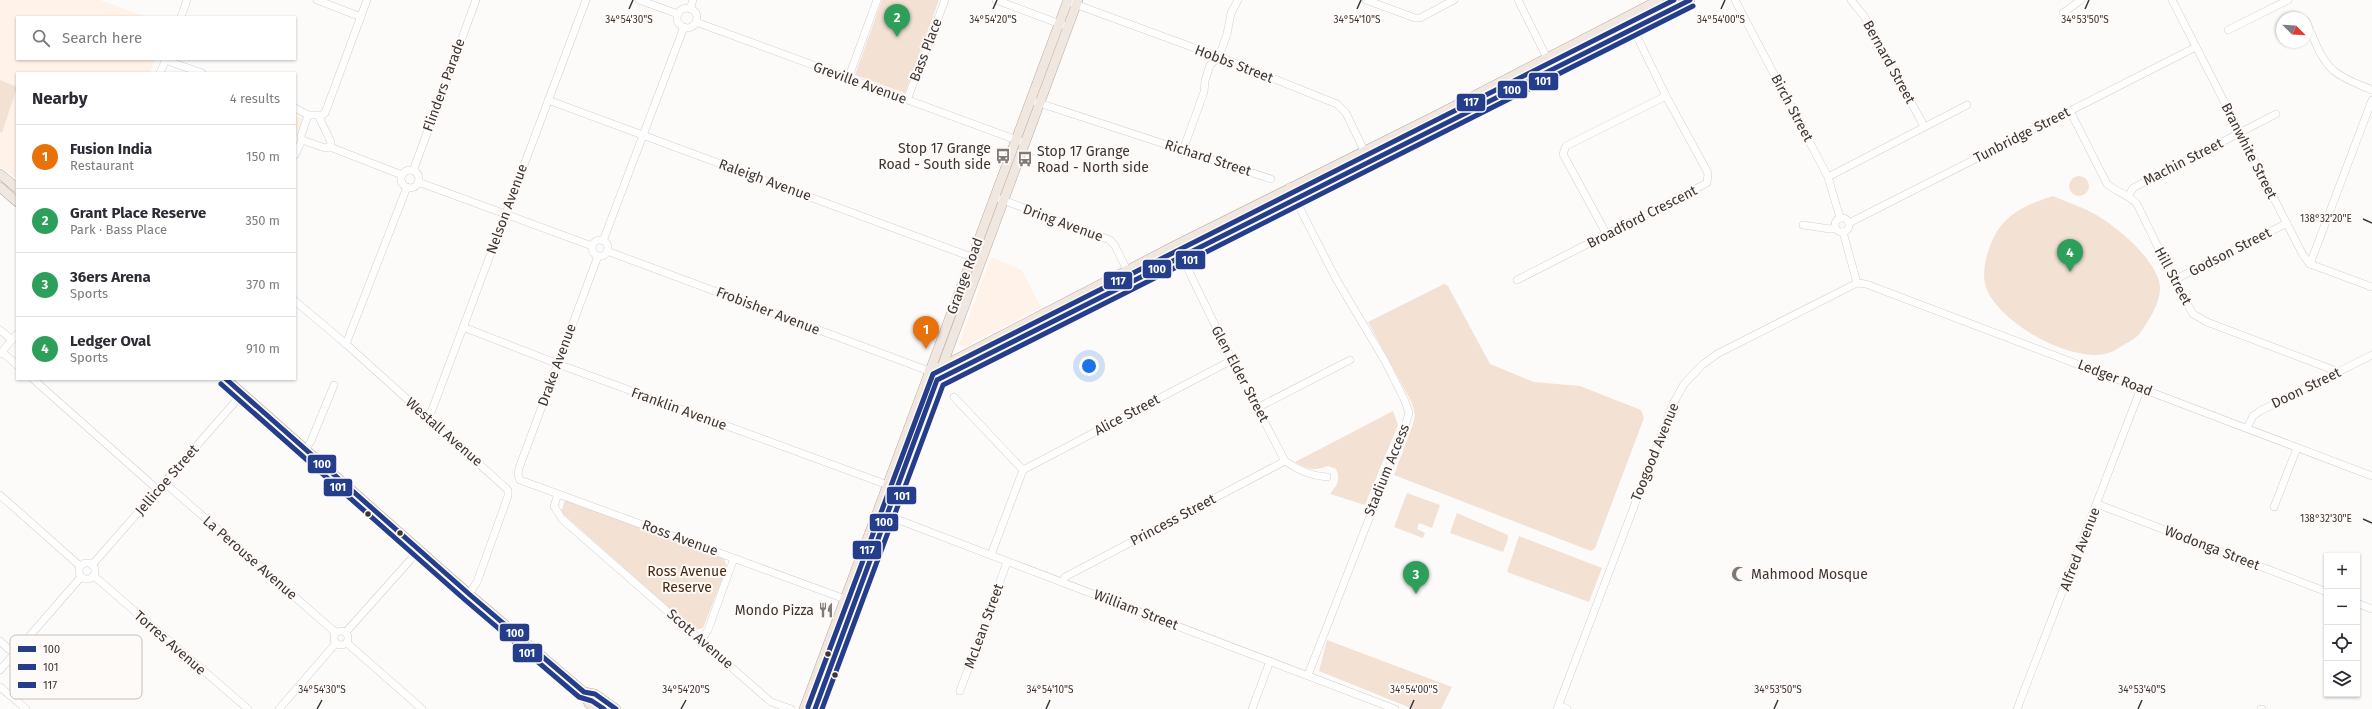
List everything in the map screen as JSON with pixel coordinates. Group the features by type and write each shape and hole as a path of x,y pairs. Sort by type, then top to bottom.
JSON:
{"main road":[{"path":"1659,0 1437,115 1289,187 943,366 929,371 937,380 1370,163 1690,0"},
{"name":"Grange Road","path":"804,709 1067,1"},
{"name":"Grange Road","path":"815,709 1077,2"},
{"path":"0,174 16,187"},
{"path":"0,187 16,201"},
{"path":"952,340 956,352 964,355"},
{"path":"227,380 306,448 469,594 584,692 593,709"},
{"path":"584,692 595,694 616,709"}],"street":[{"path":"181,16 187,0"},
{"path":"317,0 361,17"},
{"path":"320,117 325,113 367,0"},
{"name":"Flinders Parade","path":"413,171 476,0"},
{"name":"Nelson Avenue","path":"427,417 432,410 586,0"},
{"path":"639,0 678,14"},
{"path":"690,9 693,0"},
{"path":"848,78 877,0"},
{"name":"Bass Place","path":"907,100 945,0"},
{"path":"996,0 1068,27"},
{"path":"1183,150 1204,92 1205,81 1210,65 1219,57 1227,34 1231,13 1238,0"},
{"path":"1366,0 1415,18 1420,18 1454,0"},
{"path":"1518,0 1553,70"},
{"name":"Birch Street","path":"1735,0 1828,177 1840,218"},
{"name":"Bernard Street","path":"1851,0 1864,16 1924,126"},
{"path":"2063,13 2081,0"},
{"name":"Branwhite Street","path":"2172,0 2303,255 2310,264"},
{"path":"2228,30 2288,0"},
{"name":"Hobbs Street","path":"1067,1 1077,2 1337,104 1346,113 1370,163"},
{"path":"690,9 696,14 696,22 691,27 684,27 679,22 678,14 682,10 690,9"},
{"name":"Broadford Crescent","path":"1517,280 1707,183 1709,179 1708,173 1666,96 1627,16"},
{"name":"Greville Avenue","path":"696,22 1025,143"},
{"path":"603,241 684,27"},
{"path":"2312,34 2318,48 2332,69 2345,78 2372,90"},
{"name":"Tunbridge Street","path":"1849,223 2196,47"},
{"path":"160,72 166,60"},
{"path":"169,60 199,72"},
{"path":"1607,235 1563,154 1563,149 1566,146 1666,96"},
{"name":"Raleigh Avenue","path":"548,100 982,261"},
{"name":"Richard Street","path":"1030,100 1271,179"},
{"path":"2372,100 2310,264 2372,287"},
{"path":"1828,177 1967,105"},
{"path":"296,109 308,115 315,113 320,117 331,142 330,147"},
{"name":"Hill Street","path":"2070,111 2108,184 2115,190 2128,195 2137,204 2174,280 2193,314 2199,318 2339,372"},
{"name":"Machin Street","path":"2128,195 2133,188 2276,114"},
{"path":"296,153 302,140 301,136 308,115"},
{"path":"302,140 325,148 330,147 402,175"},
{"path":"402,175 408,170 413,171 417,174 418,182"},
{"path":"402,175 402,183 407,187 413,187 418,182"},
{"path":"418,182 592,246"},
{"path":"346,344 407,187"},
{"name":"Stadium Access","path":"1289,187 1335,277 1385,362 1405,401 1409,413 1406,425 1308,675"},
{"name":"Dring Avenue","path":"994,197 1110,240 1115,246 1133,282"},
{"path":"1835,228 1836,222 1840,218 1846,219 1849,223 1848,230 1843,232"},
{"name":"Godson Street","path":"2174,280 2287,223"},
{"path":"1803,225 1830,229 1835,228 1843,232 1857,283"},
{"path":"592,246 596,242 603,241"},
{"path":"592,246 592,251 598,256 603,256 607,251 607,244 603,241"},
{"name":"Glen Elder Street","path":"1176,245 1232,360 1259,407 1285,461"},
{"name":"Frobisher Avenue","path":"607,251 929,371"},
{"name":"Drake Avenue","path":"518,475 598,256"},
{"name":"Ledger Road","path":"1857,283 1872,287 2372,476"},
{"name":"Toogood Avenue","path":"1558,707 1641,486 1673,404 1684,384 1702,365 1717,354 1857,283"},
{"name":"Westall Avenue","path":"296,301 508,490 508,496 477,582 469,594"},
{"name":"Franklin Avenue","path":"463,327 558,364 896,488"},
{"path":"0,330 12,340"},
{"path":"16,335 1,353 16,364"},
{"name":"Doon Street","path":"2247,428 2253,416 2260,411 2372,355"},
{"name":"Alice Street","path":"1023,470 1232,360"},
{"path":"1259,407 1350,360"},
{"path":"34,380 158,490"},
{"path":"306,448 312,441 334,385"},
{"name":"Alfred Avenue","path":"2017,709 2141,388"},
{"name":"Jellicoe Street","path":"92,565 242,394"},
{"path":"954,397 1023,470 991,555"},
{"path":"2274,507 2297,448"},
{"path":"1285,461 1303,472 1315,476 1328,477"},
{"name":"Princess Street","path":"1063,582 1065,576 1285,461"},
{"name":"Ross Avenue","path":"518,475 520,480 845,599"},
{"name":"La Perouse Avenue","path":"165,483 336,633"},
{"name":"Scott Avenue","path":"558,494 554,506 562,519 771,702 790,709"},
{"path":"0,495 80,566"},
{"name":"Wodonga Street","path":"2097,504 2324,591"},
{"name":"William Street","path":"877,512 1395,709"},
{"path":"346,632 420,549"},
{"path":"702,640 708,630 734,558"},
{"name":"McLean Street","path":"960,691 1008,562"},
{"path":"80,566 87,563 92,565 95,570 94,576 89,579 81,577"},
{"path":"80,566 79,573 81,577"},
{"name":"Torres Avenue","path":"94,576 248,709"},
{"path":"31,635 81,577"},
{"path":"2360,604 2372,609"},
{"path":"336,643 334,639 336,633 342,630 346,632"},
{"path":"346,632 348,636 346,643"},
{"path":"0,641 10,650"},
{"path":"336,643 340,645 346,643"},
{"path":"279,709 336,643"},
{"path":"346,643 422,709"},
{"path":"0,670 10,659"},
{"path":"1252,709 1270,661"},
{"path":"0,687 10,695"},
{"path":"593,709 600,698"},
{"path":"14,699 26,709"},
{"path":"1558,707 1567,709"}],"shaded area":[{"path":"0,0 100,0 144,16 16,16 16,60 155,60 150,72 16,72 16,178 0,166"},
{"path":"296,116 303,119 296,136"},
{"path":"991,257 1022,270 1041,307 964,347 959,344"}],"green space":[{"path":"882,0 939,0 905,93 855,75"},
{"path":"0,80 16,87 16,90 2,133 0,132"},
{"path":"2079,176 2086,179 2089,186 2086,193 2079,196 2072,193 2069,186 2072,179"},
{"path":"2053,196 2087,210 2108,222 2139,250 2155,271 2160,287 2158,301 2155,308 2138,335 2117,349 2102,354 2084,354 2064,349 2043,340 2023,329 2006,315 1993,301 1986,287 1984,268 1986,258 1999,228 2006,220 2022,208"},
{"path":"1444,284 1448,286 1490,364 1534,382 1580,386 1641,410 1644,418 1595,548 1591,551 1394,475 1415,415 1412,403 1368,322"},
{"path":"1393,411 1398,425 1365,505 1330,494 1338,482 1336,469 1328,466 1319,469 1312,469 1295,462"},
{"path":"1407,493 1440,505 1432,528 1419,523 1417,529 1425,533 1423,538 1394,527"},
{"name":"Ross Avenue Reserve","path":"565,500 724,558 727,567 703,628 694,630 561,512"},
{"path":"1457,513 1508,535 1503,552 1450,533"},
{"path":"1519,536 1602,568 1589,602 1507,572"},
{"path":"1327,640 1452,687 1441,709 1413,709 1319,671"}],"transit line":[{"name":"117","path":"808,707 933,374 1674,0"},
{"name":"100","path":"815,709 937,380 1690,0"},
{"name":"101","path":"822,709 943,385 1693,6"},
{"name":"100","path":"227,380 469,594 584,692 595,694 616,709"},
{"name":"101","path":"221,384 464,599 579,697 592,701 604,709"}],"place":[{"name":"Grant Place Reserve","path":"897,37"},
{"name":"Stop 17 Grange Road - South side","path":"1003,156"},
{"name":"Stop 17 Grange Road - North side","path":"1025,159"},
{"name":"Ledger Oval","path":"2070,272"},
{"name":"Fusion India","path":"926,349"},
{"name":"Mahmood Mosque","path":"1739,574"},
{"name":"36ers Arena","path":"1416,594"},
{"name":"Mondo Pizza","path":"826,610"}]}
